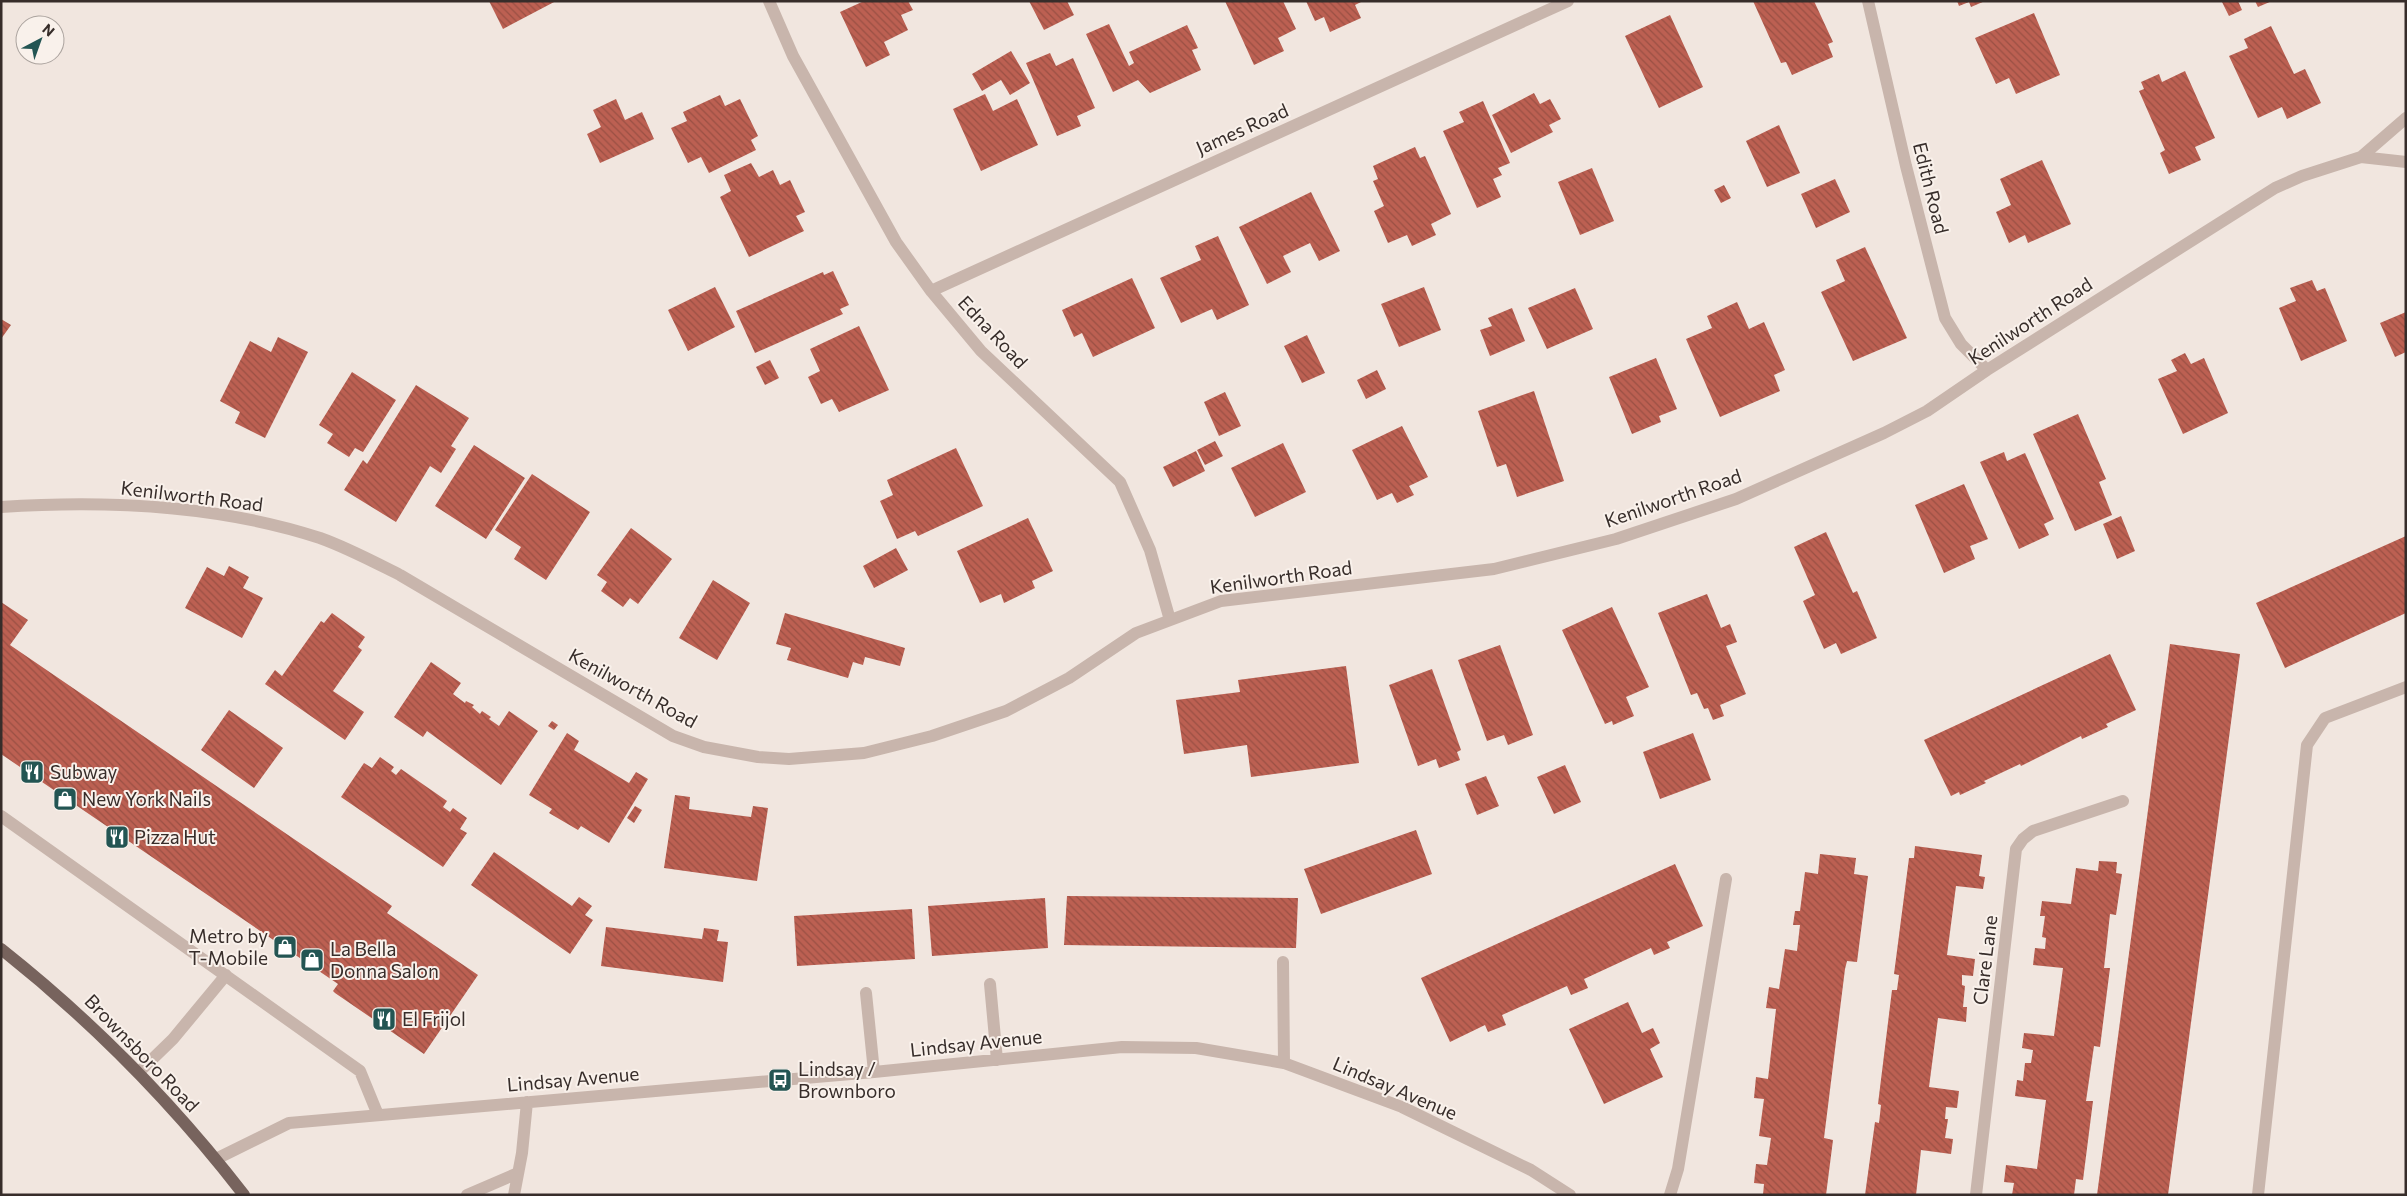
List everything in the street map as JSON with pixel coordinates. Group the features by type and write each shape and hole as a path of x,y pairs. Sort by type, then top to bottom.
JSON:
{"main road":[{"name":"Brownsboro Road","path":"1,949 49,987 139,1072 216,1159 244,1195"}],"street":[{"name":"Edna Road","path":"769,1 793,56 896,242 931,291 981,351 1120,482 1150,550 1170,620"},
{"name":"James Road","path":"931,291 1568,1"},
{"name":"Edith Road","path":"1868,1 1906,166 1945,318 1961,344 1986,370"},
{"path":"2361,157 2406,118"},
{"name":"Kenilworth Road","path":"5,504 74,503 180,510 252,520 321,538 355,552 400,575 673,736 704,747 758,757 789,759 864,753 932,736 1006,711 1069,678 1136,634 1222,601 1494,570 1616,539 1736,498 1884,433 1928,411 1986,370 2275,188 2302,176 2361,157 2406,162"},
{"path":"2258,1195 2307,745 2325,718 2406,687"},
{"name":"Clare Lane","path":"1976,1195 2016,849 2023,839 2033,831 2123,801"},
{"path":"1,816 360,1071 378,1115"},
{"path":"1670,1195 1678,1169 1726,879"},
{"path":"1283,962 1284,1063"},
{"path":"139,1072 173,1039 226,975"},
{"path":"990,984 997,1060"},
{"path":"866,993 874,1072"},
{"name":"Lindsay Avenue","path":"216,1159 289,1123 874,1072 1122,1047 1196,1048 1284,1063 1402,1107 1530,1170 1570,1195"},
{"path":"514,1195 527,1102"},
{"path":"467,1195 518,1173"}],"building":[{"path":"489,1 556,1 503,29"},
{"path":"864,1 908,1 913,10 901,15 908,30 884,42 890,55 866,67 840,12"},
{"path":"1029,1 1067,1 1074,15 1044,30"},
{"path":"1225,1 1283,1 1296,29 1278,38 1284,51 1254,65"},
{"path":"1306,1 1363,1 1355,5 1361,18 1330,32 1324,17 1315,21"},
{"path":"1753,1 1814,1 1833,42 1828,44 1833,57 1792,75 1786,62 1781,63"},
{"path":"1957,1 1985,1 1971,7 1969,2 1959,6"},
{"path":"2238,1 2242,10 2229,16 2222,2"},
{"path":"2255,1 2272,1 2258,7"},
{"path":"2034,13 2060,75 2016,94 2009,78 1996,84 1975,38"},
{"path":"1670,15 1703,87 1659,108 1625,36"},
{"path":"1109,24 1129,66 1134,63 1129,52 1187,25 1198,48 1192,50 1201,70 1150,93 1138,80 1113,92 1086,34"},
{"path":"2271,26 2294,74 2305,69 2321,103 2287,119 2282,107 2258,118 2229,56 2248,48 2244,39"},
{"path":"1011,51 1030,83 1010,95 1001,80 982,91 972,74"},
{"path":"1050,53 1056,66 1073,58 1095,108 1077,116 1081,126 1057,136 1026,63"},
{"path":"2185,71 2215,138 2195,147 2201,160 2169,174 2160,153 2165,150 2139,91 2144,89 2141,82 2159,74 2162,82"},
{"path":"1534,93 1540,104 1550,99 1561,119 1549,125 1553,132 1511,153 1492,115"},
{"path":"985,94 993,111 1017,99 1038,145 981,171 953,109"},
{"path":"720,95 725,106 740,99 758,136 751,140 756,150 709,173 701,157 688,163 671,128 687,121 683,112"},
{"path":"616,99 625,120 642,112 654,139 600,163 587,134 601,127 593,110"},
{"path":"1483,101 1510,163 1498,168 1502,175 1493,179 1501,197 1477,208 1443,131 1464,122 1459,112"},
{"path":"1779,125 1800,173 1767,187 1746,141"},
{"path":"1415,147 1420,158 1425,156 1451,214 1431,224 1436,235 1412,246 1407,235 1388,243 1374,211 1384,206 1373,181 1378,179 1373,166"},
{"path":"2042,160 2071,224 2028,243 2025,235 2009,243 1996,212 2011,205 2000,179"},
{"path":"751,163 759,177 773,170 780,185 790,180 805,212 796,216 804,231 749,257 720,197 731,191 724,175"},
{"path":"1592,168 1614,221 1580,235 1558,182"},
{"path":"1835,179 1850,212 1816,228 1801,194"},
{"path":"1724,185 1731,198 1721,203 1714,190"},
{"path":"1311,192 1340,251 1319,261 1310,243 1283,256 1291,272 1267,284 1239,227"},
{"path":"1218,236 1249,305 1217,320 1212,309 1181,323 1160,278 1201,260 1195,246"},
{"path":"1865,247 1907,338 1853,361 1821,292 1845,281 1836,260"},
{"path":"833,271 849,305 840,309 843,314 755,353 736,311 823,272 824,275"},
{"path":"1132,278 1155,328 1093,357 1082,333 1074,337 1062,310"},
{"path":"2312,280 2317,291 2325,288 2347,341 2301,361 2279,308 2296,301 2290,288"},
{"path":"715,287 735,327 688,351 668,310"},
{"path":"1424,287 1441,330 1399,347 1381,304"},
{"path":"1575,288 1593,329 1547,349 1528,308"},
{"path":"1737,302 1749,329 1764,322 1785,370 1774,375 1780,391 1720,417 1686,339 1712,328 1707,316"},
{"path":"1512,308 1525,341 1490,356 1480,330 1492,326 1488,318"},
{"path":"2406,312 2406,352 2395,357 2380,323"},
{"path":"1,319 11,325 1,339"},
{"path":"859,326 889,390 839,412 832,399 821,404 808,377 820,371 810,349"},
{"path":"1307,335 1325,373 1302,383 1284,346"},
{"path":"278,337 308,352 265,438 235,423 240,412 220,401 250,341 271,352"},
{"path":"2185,353 2191,364 2204,358 2228,413 2183,434 2158,379 2177,371 2171,360"},
{"path":"1656,358 1677,409 1659,416 1661,422 1632,434 1609,377"},
{"path":"770,360 779,378 765,385 756,367"},
{"path":"1377,370 1386,389 1366,399 1357,380"},
{"path":"352,372 396,400 363,452 355,448 349,457 327,443 333,434 319,425"},
{"path":"416,385 469,418 451,446 456,449 441,473 430,466 396,522 344,490 363,460 367,464"},
{"path":"1534,391 1564,481 1517,497 1506,464 1497,467 1478,411"},
{"path":"1225,392 1241,426 1219,436 1204,402"},
{"path":"2078,414 2106,479 2099,482 2112,515 2075,531 2033,434"},
{"path":"1402,426 1428,477 1409,486 1414,495 1397,503 1392,493 1377,500 1352,450"},
{"path":"1215,441 1223,456 1205,465 1197,450"},
{"path":"1283,443 1306,492 1255,517 1231,468"},
{"path":"474,445 525,478 486,539 435,506"},
{"path":"956,448 983,506 918,536 915,531 897,539 880,501 893,495 887,480"},
{"path":"1196,451 1205,471 1173,487 1163,467"},
{"path":"2004,452 2007,461 2025,453 2054,519 2044,524 2049,535 2019,549 1980,462"},
{"path":"532,474 590,512 546,580 514,559 521,547 495,530"},
{"path":"1964,484 1988,539 1970,546 1975,559 1944,573 1915,505"},
{"path":"2121,516 2135,551 2117,559 2103,524"},
{"path":"1028,518 1053,571 1032,581 1035,588 1004,603 1001,594 980,603 957,551"},
{"path":"631,528 672,559 638,604 630,598 623,607 601,591 607,582 597,575"},
{"path":"1826,532 1853,593 1857,591 1877,638 1841,654 1836,643 1824,649 1803,601 1815,595 1794,547"},
{"path":"2406,536 2406,613 2285,668 2256,603"},
{"path":"896,548 908,570 874,588 863,566"},
{"path":"229,566 249,577 243,588 263,598 242,638 185,608 207,567 224,576"},
{"path":"713,580 750,603 717,660 679,638"},
{"path":"1707,594 1721,628 1730,624 1737,642 1726,646 1746,694 1720,705 1724,716 1713,720 1708,708 1704,709 1697,693 1691,695 1658,613"},
{"path":"1,602 28,620 10,645 392,906 387,913 478,975 424,1054 335,993 333,991 338,984 1,754"},
{"path":"1612,607 1649,687 1626,697 1634,716 1613,725 1612,721 1605,724 1562,630"},
{"path":"332,613 365,637 358,647 362,650 333,691 364,712 345,740 265,684 275,670 282,676 321,621 324,623"},
{"path":"785,613 905,648 900,666 865,657 863,665 853,662 848,678 787,660 791,648 776,644"},
{"path":"2170,644 2240,654 2223,783 2168,1195 2097,1195"},
{"path":"1500,645 1533,735 1508,745 1504,735 1487,741 1458,660"},
{"path":"2110,654 2136,710 2106,724 2108,727 2082,739 2081,736 2021,766 2020,764 1960,795 1959,792 1951,796 1924,740"},
{"path":"431,662 461,683 453,694 465,703 466,701 474,705 472,707 480,714 482,711 499,726 509,711 538,731 501,785 427,731 423,737 394,717"},
{"path":"1346,666 1359,763 1251,777 1247,745 1184,754 1176,700 1240,692 1238,680"},
{"path":"1432,669 1461,750 1457,752 1460,760 1439,768 1436,759 1418,766 1389,685"},
{"path":"229,710 283,748 254,788 201,750"},
{"path":"552,721 558,725 554,730 548,726"},
{"path":"567,733 579,741 574,750 629,783 636,772 648,779 609,843 581,826 578,830 549,813 552,809 529,795"},
{"path":"1693,733 1711,780 1660,799 1643,752"},
{"path":"380,757 394,767 391,771 396,775 401,769 447,801 443,807 450,812 453,808 467,818 460,829 467,833 443,867 341,797 364,763 372,768"},
{"path":"1565,765 1581,802 1554,814 1537,777"},
{"path":"1486,776 1499,806 1477,815 1465,784"},
{"path":"675,795 690,797 689,809 751,817 753,806 768,808 757,881 664,868"},
{"path":"635,806 642,810 634,823 627,818"},
{"path":"1416,830 1432,874 1321,914 1304,869"},
{"path":"1915,846 1982,855 1979,876 1985,877 1983,889 1956,886 1947,955 1975,959 1973,976 1962,975 1962,985 1965,986 1963,1007 1967,1007 1966,1022 1938,1018 1929,1087 1959,1091 1957,1108 1946,1107 1945,1119 1948,1119 1945,1138 1953,1139 1951,1154 1921,1150 1916,1195 1865,1195 1875,1122 1879,1123 1881,1105 1878,1104 1892,990 1897,990 1899,975 1894,974 1909,858 1914,858"},
{"path":"494,852 572,906 579,897 592,906 585,915 593,920 570,954 471,885"},
{"path":"1820,854 1856,858 1854,874 1868,876 1857,962 1847,961 1845,969 1824,1138 1833,1140 1826,1195 1763,1195 1764,1184 1754,1183 1756,1164 1767,1165 1771,1138 1759,1136 1764,1099 1754,1098 1756,1077 1768,1079 1776,1009 1766,1008 1769,987 1779,989 1785,949 1797,951 1800,925 1793,925 1795,911 1800,911 1805,872 1818,874"},
{"path":"2099,861 2117,862 2116,873 2122,874 2116,915 2110,914 2104,968 2110,968 2100,1047 2094,1046 2086,1101 2093,1101 2083,1180 2076,1179 2074,1195 2012,1195 2014,1183 2004,1182 2006,1165 2037,1169 2046,1100 2015,1096 2017,1080 2023,1081 2025,1063 2031,1063 2033,1050 2022,1048 2024,1033 2054,1036 2063,968 2033,965 2035,948 2045,949 2046,938 2042,937 2045,916 2040,916 2042,901 2071,904 2076,868 2098,871"},
{"path":"1675,864 1703,926 1667,942 1670,948 1654,955 1651,948 1584,979 1588,988 1571,995 1567,986 1502,1015 1506,1025 1488,1032 1485,1025 1450,1042 1421,978"},
{"path":"1067,896 1298,898 1296,948 1064,945"},
{"path":"1045,898 1048,948 932,956 928,906"},
{"path":"912,909 915,959 797,966 794,916"},
{"path":"606,927 702,939 704,928 719,930 717,941 728,942 723,982 601,966"},
{"path":"1628,1002 1642,1033 1653,1028 1660,1043 1650,1049 1663,1077 1604,1104 1569,1029"}],"place":[{"name":"Subway","path":"32,772"},
{"name":"New York Nails","path":"65,799"},
{"name":"Pizza Hut","path":"117,837"},
{"name":"Metro by T-Mobile","path":"285,947"},
{"name":"La Bella Donna Salon","path":"312,960"},
{"name":"El Frijol","path":"384,1019"},
{"name":"Lindsay / Brownboro","path":"780,1080"}]}
